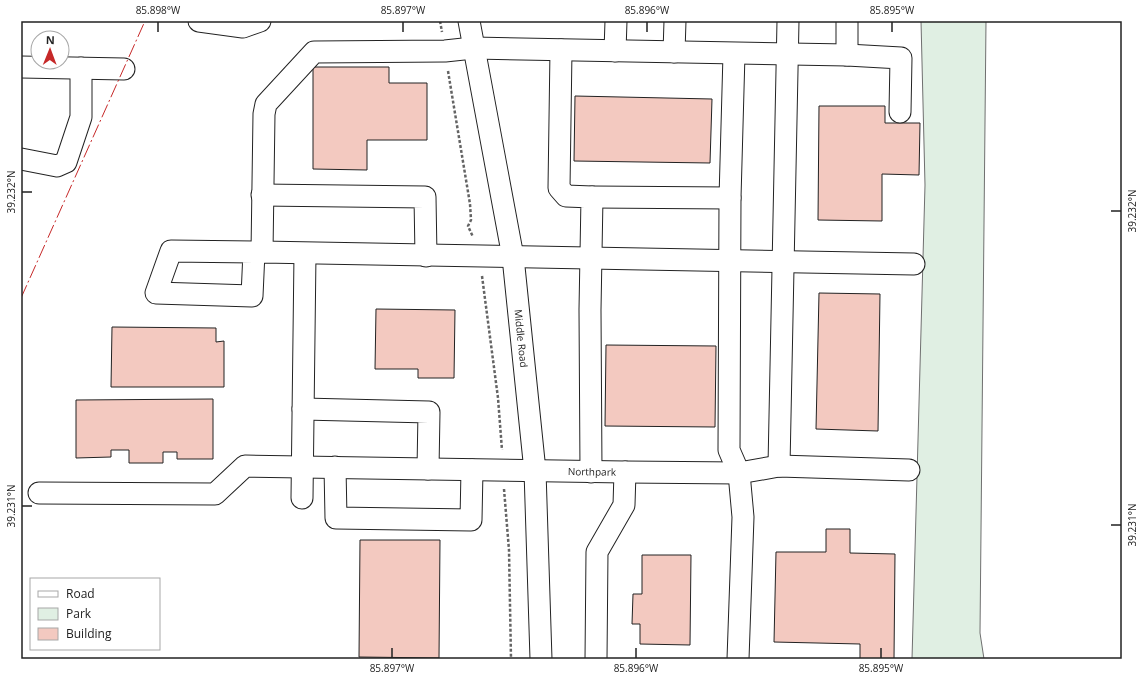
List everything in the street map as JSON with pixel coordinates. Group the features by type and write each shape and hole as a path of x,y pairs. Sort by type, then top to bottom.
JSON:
{"street":[{"path":"200,21 243,27 260,21"},
{"name":"Middle Road","path":"469,21 513,257 535,471 541,659"},
{"path":"615,51 616,21"},
{"path":"674,21 674,52"},
{"path":"779,466 788,21"},
{"path":"847,21 847,55"},
{"path":"900,112 901,58 847,55 473,48 445,51 314,52 266,104 264,114 262,195 258,252 252,296 156,293 171,250 258,252 306,254 914,264"},
{"path":"561,50 559,188 566,196 730,198"},
{"path":"734,54 730,198 729,450 739,473 743,517 738,659"},
{"path":"21,68 124,69"},
{"path":"21,159 57,166 66,162 82,117 81,68"},
{"path":"262,195 424,197 426,256"},
{"path":"591,472 592,197"},
{"path":"302,498 306,254"},
{"path":"304,409 429,412 428,469"},
{"name":"Northpark","path":"39,493 216,494 245,466 503,471 739,473 779,466 909,470"},
{"path":"335,468 336,518 471,520 472,470"},
{"path":"596,659 597,552 624,505 625,472"}],"path":[{"path":"440,21 470,204 471,220 468,226 481,257 484,298 498,398 509,550 511,659"}],"green space":[{"path":"921,21 986,21 980,633 984,659 912,659 925,185"}],"building":[{"path":"313,67 389,67 389,83 427,83 427,140 367,140 367,170 313,169"},
{"path":"575,96 712,99 710,163 574,161"},
{"path":"819,106 885,106 885,123 920,123 919,175 882,174 882,221 818,220"},
{"path":"819,293 880,294 878,431 816,429"},
{"path":"376,309 455,310 454,378 418,378 418,369 375,369"},
{"path":"112,327 216,328 216,342 224,341 224,387 111,387"},
{"path":"606,345 716,346 715,427 605,426"},
{"path":"213,399 213,459 177,459 177,452 163,452 163,463 129,463 129,450 111,450 111,457 76,458 76,400"},
{"path":"826,529 850,529 850,553 895,554 894,659 860,659 860,644 774,642 776,552 826,552"},
{"path":"360,540 440,540 439,658 359,657"},
{"path":"642,555 691,555 690,645 640,644 640,624 632,624 633,594 642,594"}],"power":[{"path":"21,298 145,21"}]}
